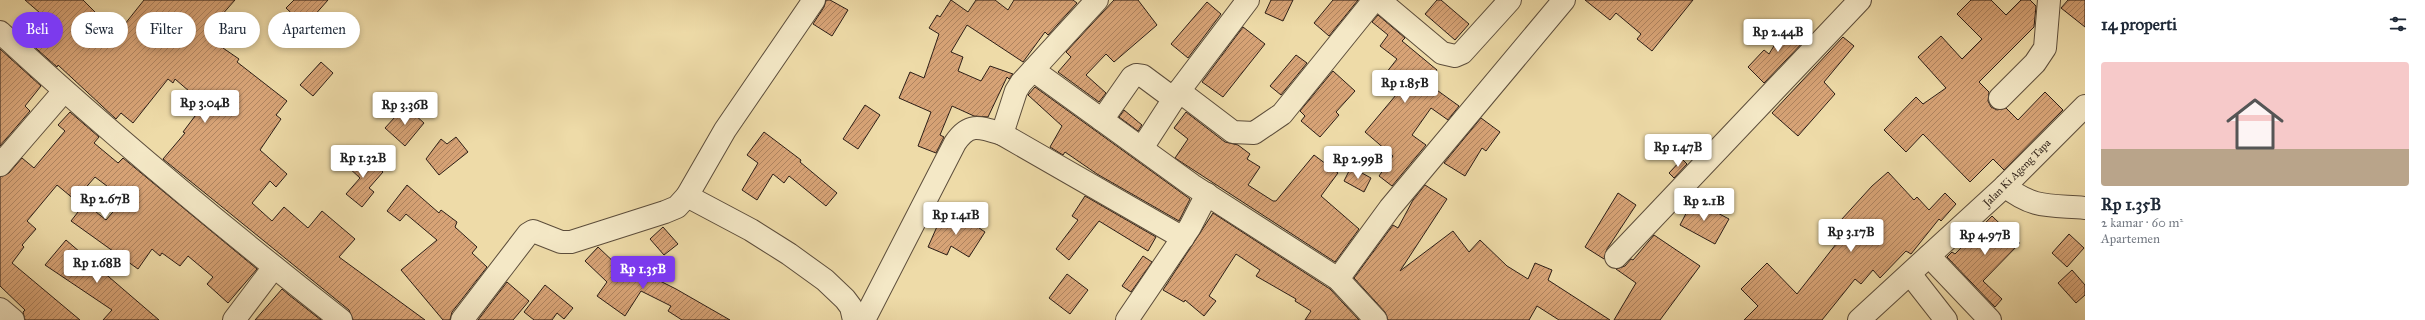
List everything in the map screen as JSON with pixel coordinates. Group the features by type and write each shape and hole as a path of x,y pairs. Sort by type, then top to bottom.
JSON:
{"street":[{"path":"462,320 528,234 533,231 561,242 580,241 677,207 687,196 725,130 814,0"},
{"path":"1142,148 1177,95 1248,0"},
{"path":"1102,120 1132,77 1136,75 1143,76 1177,95 1233,132 1254,133 1282,114 1374,0"},
{"path":"1379,0 1442,53 1455,56 1462,54 1510,0"},
{"path":"1338,279 1390,208 1564,0"},
{"path":"1616,257 1860,0"},
{"path":"2000,98 2035,63 2045,48 2050,0"},
{"path":"1002,134 1016,91 1088,3"},
{"path":"0,32 64,91 274,267 341,320"},
{"path":"1033,70 1207,194 1338,279 1376,320"},
{"path":"0,165 64,91"},
{"name":"Jalan Ki Ageng Tapa","path":"1860,320 2005,186 2085,106"},
{"path":"864,320 963,131 974,127 1002,134 1183,238"},
{"path":"2005,186 2020,199 2032,204 2085,208"},
{"path":"1127,320 1183,238 1207,194"},
{"path":"687,196 751,230 801,262 825,280 845,300 851,307 854,320"},
{"path":"1929,256 1990,320"},
{"path":"234,320 274,267"},
{"path":"1910,274 1946,320"},
{"path":"0,309 13,320"}],"building":[{"path":"25,0 83,0 95,12 71,12 71,48 128,48 128,20 144,0 235,0 224,12 204,12 204,48 223,48 239,59 237,62 287,101 276,115 281,119 260,150 287,174 276,187 270,181 252,203 272,221 284,207 308,228 322,211 355,239 339,257 425,320 353,320 349,310 163,159 185,133 183,132 204,104 175,79 173,83 168,79 133,123 121,113 116,119 58,65 57,67 36,48 63,48 63,12 39,12"},
{"path":"294,0 328,0 317,12 290,12 286,8"},
{"path":"826,0 830,0 848,10 832,36 813,24 824,7"},
{"path":"951,0 968,12 976,0 995,0 1008,10 1014,0 1073,0 1077,3 1048,35 1045,32 1023,62 967,25 951,52 963,57 958,71 981,81 990,66 1013,74 1009,79 1007,77 988,117 974,116 952,106 940,135 944,137 936,153 918,146 931,112 899,98 910,72 924,78 939,34 929,28 937,15 940,17"},
{"path":"1114,0 1138,0 1157,25 1114,62 1106,54 1086,75 1106,93 1099,102 1058,72 1071,57 1066,52"},
{"path":"1271,0 1293,0 1283,21 1265,13"},
{"path":"1333,0 1358,0 1329,36 1314,23"},
{"path":"1437,0 1441,0 1469,24 1455,40 1425,14"},
{"path":"1585,0 1693,0 1652,51 1637,39 1641,34 1616,13 1610,20"},
{"path":"1971,0 1991,0 2006,15 2021,0 2030,0 2036,6 2034,27 1979,82 1989,92 1988,101 1991,107 1997,110 2006,108 2018,120 2045,92 2063,110 2004,170 1993,159 1970,182 1923,134 1906,152 1884,130 1916,97 1923,104 1946,88 1918,57 1941,36 1962,59 1982,39 1957,14"},
{"path":"2068,0 2085,0 2085,27 2061,8"},
{"path":"1207,2 1221,14 1188,58 1171,44"},
{"path":"1378,15 1405,38 1402,41 1437,70 1427,83 1459,106 1448,120 1431,108 1412,135 1426,145 1392,186 1379,176 1393,156 1365,132 1396,95 1379,82 1397,59 1380,46 1388,35 1372,22"},
{"path":"1788,23 1809,36 1764,83 1748,67 1764,50 1769,54"},
{"path":"1243,27 1265,44 1223,97 1202,82"},
{"path":"1843,37 1854,46 1824,82 1835,94 1798,136 1772,113"},
{"path":"0,49 41,86 25,106 30,111 0,146"},
{"path":"1296,55 1307,63 1281,95 1270,86"},
{"path":"321,62 333,73 313,96 300,85"},
{"path":"1333,71 1355,91 1336,112 1339,115 1320,137 1301,121 1305,116 1300,111"},
{"path":"1035,87 1190,199 1179,221 1097,174 1065,152 1063,155 1050,147 1062,126 1028,95"},
{"path":"865,105 880,115 858,149 843,139"},
{"path":"405,106 424,123 405,146 385,128"},
{"path":"1124,110 1142,125 1138,131 1119,117"},
{"path":"70,112 99,137 94,143 118,163 123,158 257,269 228,303 207,284 213,277 188,256 180,266 162,253 160,256 152,249 138,269 71,221 85,203 106,220 124,199 95,177 75,200 57,185 27,221 36,229 22,245 24,247 12,263 80,320 25,320 23,312 25,310 0,286 0,177 9,173 22,158 34,168 65,131 58,125"},
{"path":"1186,112 1225,142 1238,145 1250,154 1247,159 1260,167 1248,185 1273,201 1276,201 1314,155 1338,173 1321,196 1359,229 1335,262 1175,158 1188,139 1174,128"},
{"path":"1481,118 1500,132 1486,151 1482,148 1465,176 1444,163"},
{"path":"764,132 801,160 800,162 837,193 826,206 789,176 784,183 773,174 757,200 742,190 758,163 747,155"},
{"path":"456,137 468,152 439,175 426,159 441,139 447,144"},
{"path":"360,152 383,172 369,188 374,192 362,207 346,194 360,178 348,167"},
{"path":"1682,159 1687,164 1674,178 1669,173"},
{"path":"1351,167 1371,178 1364,192 1344,181"},
{"path":"1888,172 1914,200 1917,197 1929,210 1945,193 1956,204 1941,221 1939,219 1911,254 1906,251 1880,278 1873,270 1861,284 1855,279 1822,320 1744,320 1758,306 1741,289 1767,263 1797,294 1840,239 1831,231 1872,186"},
{"path":"407,185 439,213 441,210 457,222 455,227 477,247 472,253 487,267 452,312 450,320 443,320 401,270 437,240 406,214 400,221 387,211"},
{"path":"1425,185 1447,199 1400,271 1453,231 1469,252 1480,240 1507,266 1528,279 1535,263 1552,270 1548,280 1610,320 1559,320 1537,306 1529,320 1388,320 1385,312 1354,278 1393,225 1398,228 1413,200"},
{"path":"1618,193 1636,205 1607,249 1604,259 1585,247"},
{"path":"1085,196 1156,237 1148,251 1099,221 1069,260 1056,249 1078,220 1072,216"},
{"path":"1693,200 1729,219 1715,244 1680,225"},
{"path":"943,213 967,224 969,221 985,232 969,257 951,246 947,255 928,247"},
{"path":"1213,213 1330,289 1359,320 1305,320 1311,311 1295,301 1296,299 1256,276 1260,270 1236,254 1209,296 1216,301 1204,316 1185,300 1184,302 1163,290"},
{"path":"1992,216 2020,243 1983,281 2002,299 1995,307 1947,257 1952,252 1955,254"},
{"path":"663,227 678,244 664,255 650,239"},
{"path":"2069,234 2084,248 2067,267 2052,253"},
{"path":"1654,235 1700,266 1660,320 1614,320 1636,283 1616,269 1625,266 1631,259 1633,260"},
{"path":"66,240 159,320 103,320 112,310 45,265"},
{"path":"598,247 617,265 621,259 656,282 658,280 676,289 730,320 682,320 668,311 671,306 641,291 625,316 597,296 607,282 585,261"},
{"path":"1143,256 1152,262 1131,292 1122,286"},
{"path":"2072,270 2085,285 2085,295 2076,303 2058,283"},
{"path":"1067,274 1088,290 1070,314 1049,298"},
{"path":"507,282 529,301 513,320 478,320"},
{"path":"545,285 573,308 564,319 557,313 552,320 534,320 524,312"},
{"path":"282,289 289,295 321,320 255,320"}]}
